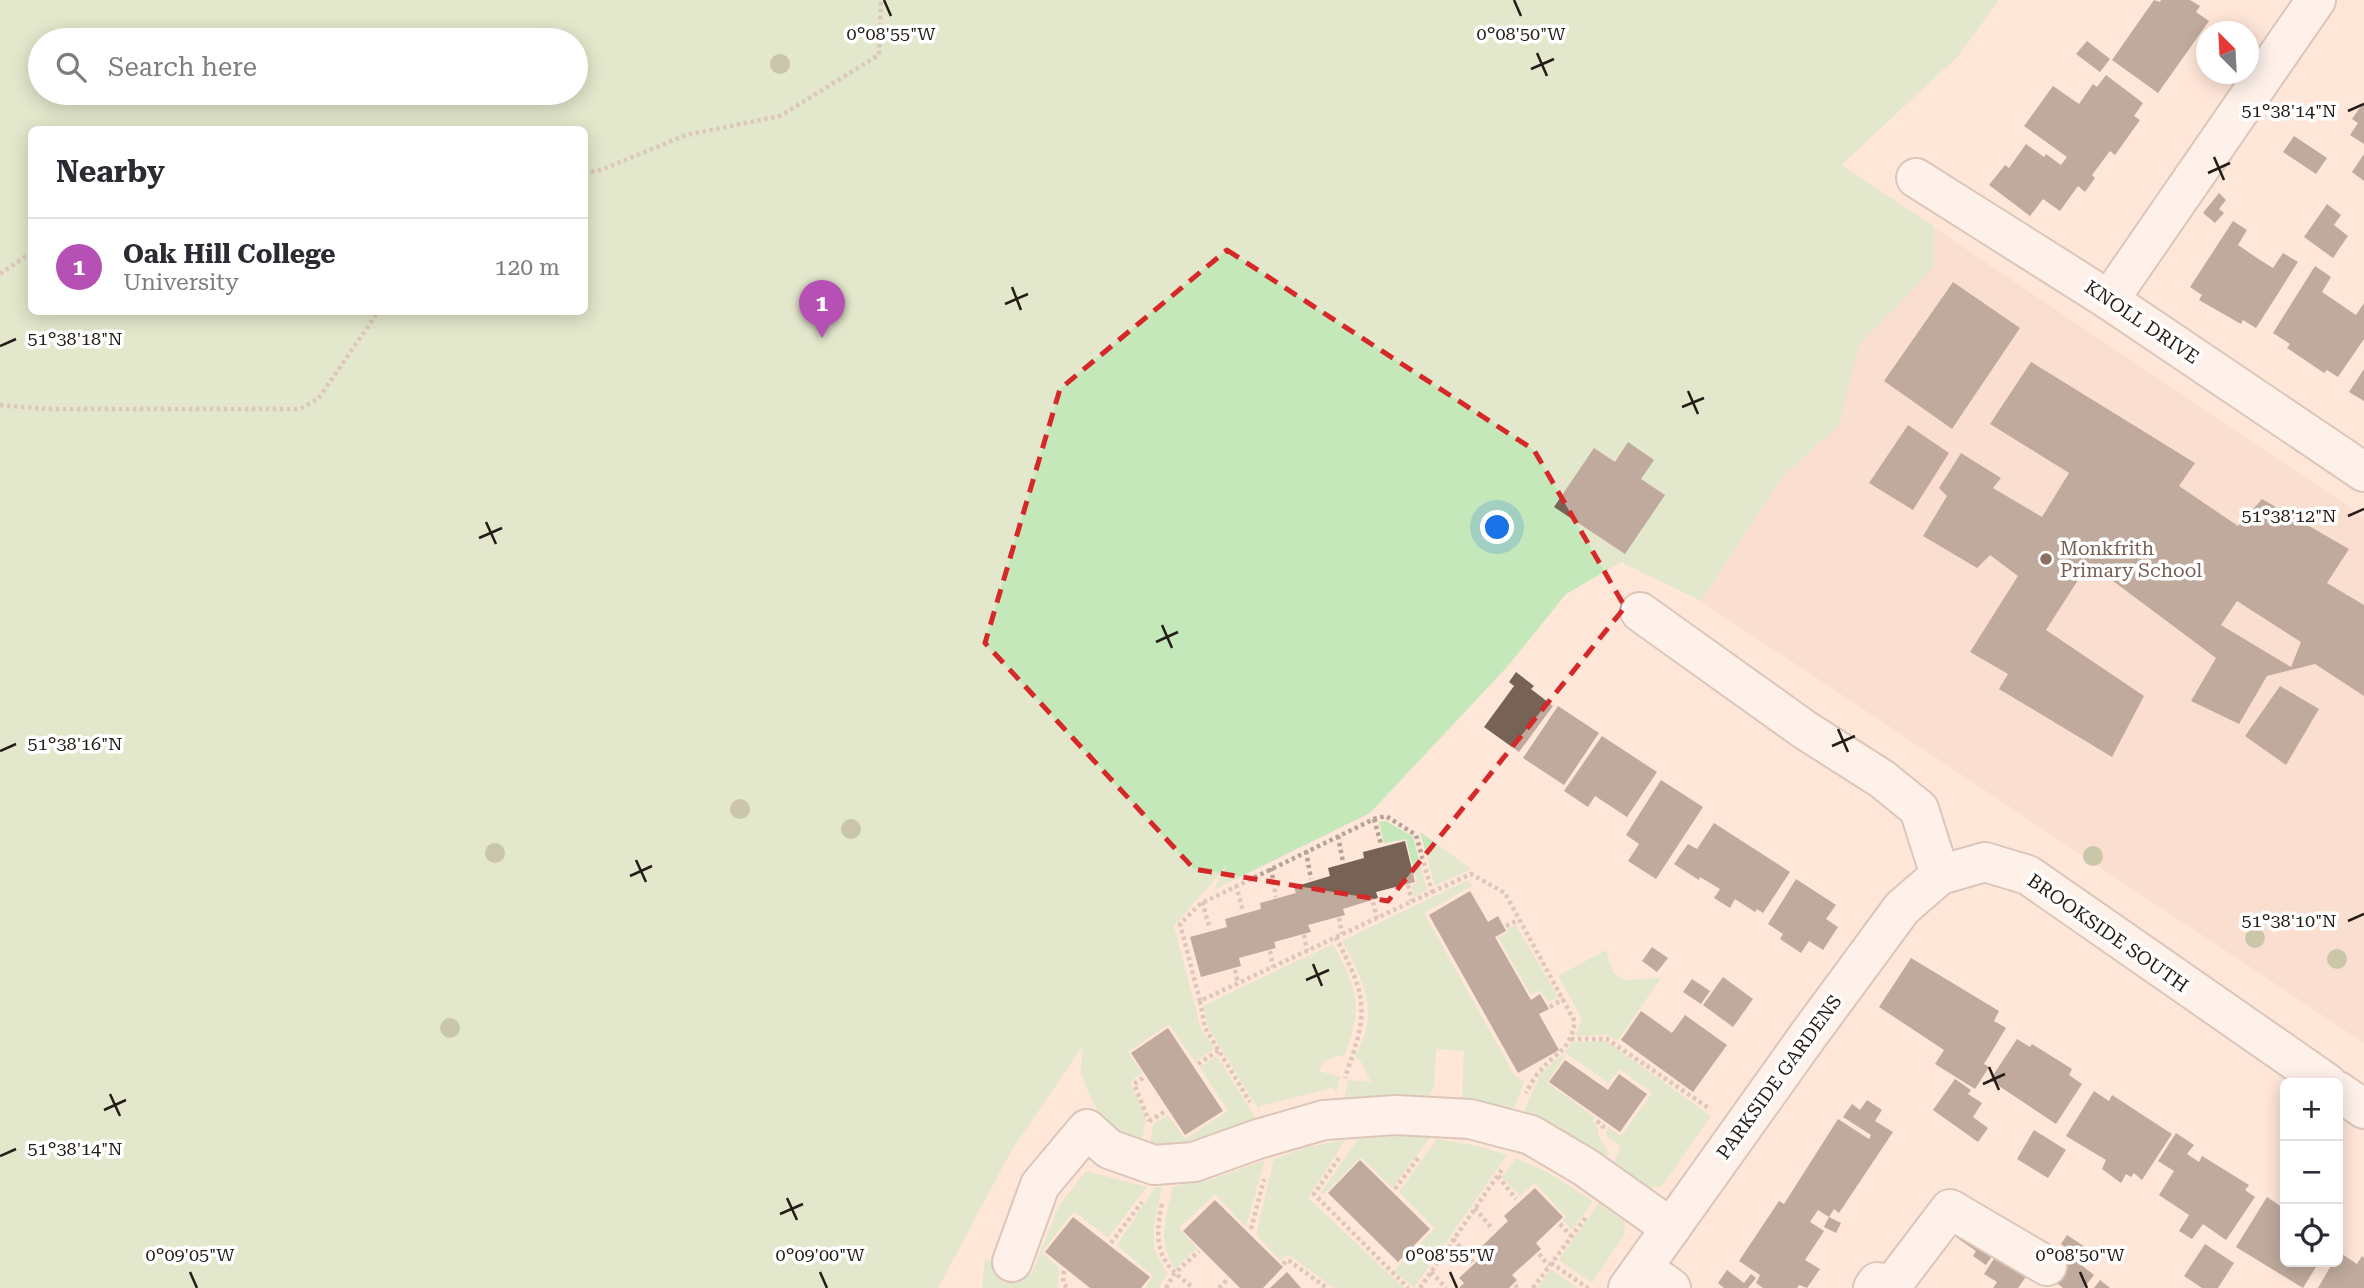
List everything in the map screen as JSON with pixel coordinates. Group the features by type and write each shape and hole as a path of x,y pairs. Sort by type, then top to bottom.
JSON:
{"street":[{"path":"2109,300 2316,0"},
{"name":"KNOLL DRIVE","path":"1916,178 2109,300 2364,472"},
{"path":"1640,612 1805,730 1882,779 1919,809 1940,875"},
{"name":"BROOKSIDE SOUTH","path":"1940,875 1985,862 2028,875 2320,1078"},
{"name":"PARKSIDE GARDENS","path":"1647,1281 1671,1227 1740,1130 1902,908 1940,875"},
{"path":"2343,1094 2364,1109"},
{"path":"1012,1262 1040,1185 1087,1129 1109,1149 1154,1165 1194,1162 1270,1136 1332,1119 1396,1115 1470,1119 1520,1132 1542,1141 1671,1227"},
{"path":"1873,1288 1877,1282 1893,1284 1950,1209 2047,1266"}],"path":[{"path":"588,172 601,170 686,135 780,116 879,55 881,0"},
{"path":"0,274 28,255"},
{"path":"0,405 47,409 300,409 318,399 376,315"},
{"path":"1270,1136 1205,1028 1180,924 1202,902 1374,819 1386,816 1416,835 1432,892"},
{"path":"1374,819 1381,844"},
{"path":"1338,836 1343,862"},
{"path":"1306,851 1311,879"},
{"path":"1271,868 1276,897"},
{"path":"1200,1001 1471,874 1505,893 1575,1022 1571,1039 1561,1053 1540,1070 1526,1093 1520,1132 1498,1176 1420,1288"},
{"path":"1236,885 1243,911"},
{"path":"1408,885 1412,901"},
{"path":"1202,902 1210,929"},
{"path":"1373,902 1377,918"},
{"path":"1339,918 1342,934"},
{"path":"1506,926 1519,920"},
{"path":"1304,935 1307,951"},
{"path":"1332,1119 1358,1034 1362,1003 1349,964 1336,937"},
{"path":"1270,951 1273,967"},
{"path":"1235,970 1238,983"},
{"path":"1550,1007 1563,999"},
{"path":"1571,1039 1606,1039 1740,1130"},
{"path":"1198,1064 1219,1051"},
{"path":"1149,1121 1166,1111"},
{"path":"1369,1116 1314,1194 1408,1288"},
{"path":"1498,1176 1517,1199"},
{"path":"1532,1288 1610,1185"},
{"path":"1164,1196 1158,1237 1162,1254 1174,1274 1194,1288"},
{"path":"1475,1208 1493,1230"},
{"path":"1560,1224 1572,1236"},
{"path":"1453,1239 1473,1262"},
{"path":"1166,1288 1174,1274 1199,1251"},
{"path":"1539,1254 1588,1288"},
{"path":"1283,1264 1288,1260 1326,1288"},
{"path":"1064,1271 1063,1282 1067,1288"},
{"path":"1431,1272 1446,1288"},
{"path":"1219,1288 1228,1279"}],"highlighted area":[{"path":"1227,250 1534,450 1625,607 1388,901 1194,869 985,643 1060,389"}],"shaded area":[{"path":"0,0 1999,0 1958,56 1841,165 2364,517 2364,1043 1701,601 1782,477 0,439"}],"green space":[{"path":"0,0 1999,0 1958,56 1841,165 1934,226 1934,267 1859,345 1839,425 1782,477 1701,601 1621,562 1566,594 1507,667 1370,813 1214,890 1227,865 1174,926 1201,1029 1214,1049 1195,1062 1169,1024 1128,1052 1142,1073 1130,1082 1146,1119 1140,1150 1104,1122 1081,1073 1082,1047 1011,1151 938,1288 0,1288"},
{"path":"1386,821 1413,837 1427,890 1414,897 1412,885 1417,883 1406,839 1384,843 1379,822"},
{"path":"1420,832 1471,869 1435,886"},
{"path":"1468,880 1472,886 1424,913 1515,1076 1524,1081 1514,1109 1462,1098 1464,1051 1436,1049 1434,1087 1429,1097 1343,1103 1348,1080 1371,1082 1362,1063 1355,1056 1366,1030 1366,996 1342,941"},
{"path":"1516,925 1558,997 1548,1002 1540,990 1531,995 1498,937"},
{"path":"1333,944 1353,986 1356,1010 1345,1055 1330,1059 1319,1071 1340,1077 1336,1093 1332,1088 1260,1106 1259,1110 1208,1027 1203,1006"},
{"path":"1606,950 1613,973 1625,980 1661,978 1617,1041 1608,1035 1575,1036 1582,1018 1558,976"},
{"path":"1606,1041 1711,1116 1661,1187 1647,1187 1615,1163 1620,1146 1606,1136 1608,1127 1621,1136 1652,1093 1620,1069 1608,1083 1565,1052 1573,1042"},
{"path":"1563,1054 1565,1056 1547,1083 1595,1117 1592,1121 1597,1126 1600,1140 1609,1152 1606,1158 1552,1123 1524,1112 1541,1073"},
{"path":"1217,1056 1257,1120 1247,1131 1149,1152 1153,1124 1168,1115 1185,1139 1228,1111 1200,1067"},
{"path":"1401,1136 1430,1138 1392,1188 1361,1157 1324,1194 1321,1192 1358,1139"},
{"path":"1437,1139 1507,1155 1414,1288 1394,1271 1435,1228 1399,1192"},
{"path":"1345,1140 1308,1198 1404,1288 1334,1288 1288,1254 1281,1261 1256,1235 1274,1159 1307,1147"},
{"path":"1516,1158 1547,1172 1593,1201 1572,1230 1563,1220 1566,1217 1535,1183 1520,1196 1502,1177"},
{"path":"1265,1160 1246,1227 1215,1194 1179,1228 1197,1248 1175,1269 1164,1238 1173,1187 1213,1179"},
{"path":"1086,1171 1147,1187 1108,1238 1074,1211 1042,1252 1059,1268 1058,1288 982,1288 985,1259 1031,1275 1059,1206"},
{"path":"1155,1187 1162,1187 1154,1226 1154,1250 1167,1273 1159,1288 1145,1288 1153,1276 1117,1245"},
{"path":"1599,1203 1624,1221 1625,1233 1592,1283 1559,1260"},
{"path":"1551,1269 1577,1288 1537,1288"}],"building":[{"path":"2154,0 2190,0 2200,6 2196,12 2209,21 2196,21 2196,39 2158,93 2112,60"},
{"path":"2087,41 2110,59 2100,72 2076,54"},
{"path":"2106,75 2143,103 2134,116 2140,120 2115,155 2110,151 2092,175 2095,178 2085,192 2078,186 2060,211 2043,199 2030,216 1989,185 2005,165 2009,168 2026,144 2061,165 2067,157 2024,126 2053,86 2079,104 2093,84 2097,87"},
{"path":"2364,102 2364,144 2350,135 2358,123 2352,119"},
{"path":"2294,136 2327,158 2316,174 2283,152"},
{"path":"2364,154 2364,181 2352,172"},
{"path":"2219,193 2226,200 2219,209 2224,213 2215,223 2203,213"},
{"path":"2327,204 2341,215 2334,225 2348,236 2333,258 2304,237"},
{"path":"2233,221 2247,230 2238,245 2257,258 2273,268 2283,253 2298,262 2256,328 2243,320 2241,324 2199,300 2202,295 2190,287"},
{"path":"2315,266 2331,277 2322,292 2356,315 2364,303 2364,339 2338,377 2327,370 2324,373 2287,348 2290,344 2273,333"},
{"path":"1953,282 2020,328 1952,429 1884,381"},
{"path":"2031,362 2195,463 2179,486 2238,526 2262,499 2349,549 2327,583 2364,605 2364,696 2315,664 2267,676 2239,724 2191,701 2216,658 2089,563 2046,630 2144,696 2112,757 1999,689 2008,674 1970,652 2018,576 1990,555 1977,568 1923,536 1947,496 1939,488 1961,453 2001,478 1993,488 2042,517 2069,473 1990,424","holes":["2237,601 2301,642 2291,667 2221,625"]},
{"path":"2364,369 2364,401 2349,392"},
{"path":"1908,425 1949,453 1913,510 1869,483"},
{"path":"1628,442 1654,460 1641,479 1665,495 1625,554 1554,507 1594,448 1615,462"},
{"path":"1516,672 1534,686 1531,689 1553,706 1519,752 1484,727 1514,686 1509,682"},
{"path":"2280,686 2319,709 2286,765 2245,736"},
{"path":"1558,706 1599,733 1564,785 1523,758"},
{"path":"1602,736 1657,772 1627,817 1595,796 1588,807 1564,791"},
{"path":"1661,780 1703,807 1656,879 1628,861 1639,844 1626,835"},
{"path":"1714,823 1790,872 1763,913 1757,909 1755,912 1735,899 1730,908 1714,898 1720,889 1700,877 1699,880 1674,864 1688,844 1697,849"},
{"path":"1405,841 1415,882 1376,892 1378,898 1343,909 1345,915 1308,925 1311,932 1274,942 1276,948 1239,958 1241,966 1201,977 1190,937 1227,927 1225,919 1261,909 1260,903 1296,893 1294,887 1330,876 1328,868 1364,858 1363,852"},
{"path":"1796,879 1836,905 1826,919 1838,927 1823,950 1809,941 1801,953 1780,939 1783,934 1768,924"},
{"path":"1470,891 1488,922 1498,916 1506,931 1495,937 1531,1000 1540,994 1549,1009 1539,1014 1559,1050 1518,1073 1429,915"},
{"path":"1652,947 1668,958 1657,972 1642,961"},
{"path":"1911,958 1999,1011 1994,1021 2006,1028 1984,1064 1989,1067 1975,1089 1935,1064 1944,1050 1879,1007"},
{"path":"1723,977 1753,999 1733,1027 1703,1005"},
{"path":"1692,979 1710,991 1701,1004 1683,992"},
{"path":"1641,1011 1672,1033 1685,1015 1727,1045 1693,1092 1621,1040"},
{"path":"1168,1028 1223,1111 1185,1135 1131,1053"},
{"path":"2017,1039 2030,1047 2032,1044 2072,1069 2069,1075 2082,1084 2056,1124 1990,1080"},
{"path":"1565,1060 1608,1090 1619,1074 1647,1094 1620,1132 1549,1082"},
{"path":"1955,1079 1971,1090 1968,1094 1982,1103 1973,1117 1988,1128 1978,1142 1933,1110"},
{"path":"2094,1091 2109,1101 2112,1095 2172,1134 2142,1180 2134,1173 2131,1177 2126,1174 2121,1183 2102,1169 2106,1160 2066,1136"},
{"path":"1867,1100 1882,1110 1875,1121 1893,1132 1839,1213 1834,1209 1829,1217 1818,1210 1810,1222 1824,1231 1805,1260 1820,1269 1807,1288 1799,1285 1797,1288 1763,1288 1756,1283 1760,1275 1739,1261 1779,1201 1784,1204 1838,1119 1869,1139 1871,1135 1843,1117 1852,1104 1860,1110"},
{"path":"2034,1130 2066,1150 2048,1178 2017,1159"},
{"path":"2176,1133 2194,1145 2187,1154 2199,1162 2202,1156 2249,1185 2245,1190 2255,1197 2226,1240 2203,1224 2192,1239 2179,1231 2189,1215 2159,1195 2174,1171 2158,1161"},
{"path":"1360,1160 1430,1229 1398,1262 1328,1193"},
{"path":"1535,1188 1563,1217 1536,1243 1541,1249 1512,1275 1517,1280 1509,1288 1459,1288 1464,1283 1459,1278 1485,1254 1480,1248 1508,1221 1504,1216"},
{"path":"2267,1197 2280,1206 2280,1267 2316,1267 2303,1288 2236,1247"},
{"path":"1215,1200 1283,1267 1263,1288 1240,1288 1183,1231"},
{"path":"1073,1217 1150,1277 1141,1288 1090,1288 1045,1252"},
{"path":"1829,1217 1841,1223 1836,1233 1824,1227"},
{"path":"1964,1224 1998,1247 1986,1265 1973,1256 1976,1251 1956,1237"},
{"path":"2067,1235 2091,1251 2084,1261 2061,1244"},
{"path":"2205,1244 2234,1263 2218,1288 2202,1288 2184,1276"},
{"path":"1999,1251 2030,1271 2018,1288 1993,1288 1997,1282 1984,1274"},
{"path":"2066,1253 2094,1275 2084,1288 2063,1288 2048,1276"},
{"path":"2343,1255 2357,1264 2362,1256 2364,1258 2364,1288 2318,1288 2330,1267 2343,1267"},
{"path":"1727,1270 1744,1283 1751,1274 1756,1278 1748,1288 1724,1288 1718,1283"},
{"path":"1287,1272 1301,1288 1270,1288"},
{"path":"2100,1280 2110,1288 2094,1288"}],"place":[{"name":"Oak Hill College","path":"822,338"},
{"name":"Monkfrith Primary School","path":"2046,559"}]}
